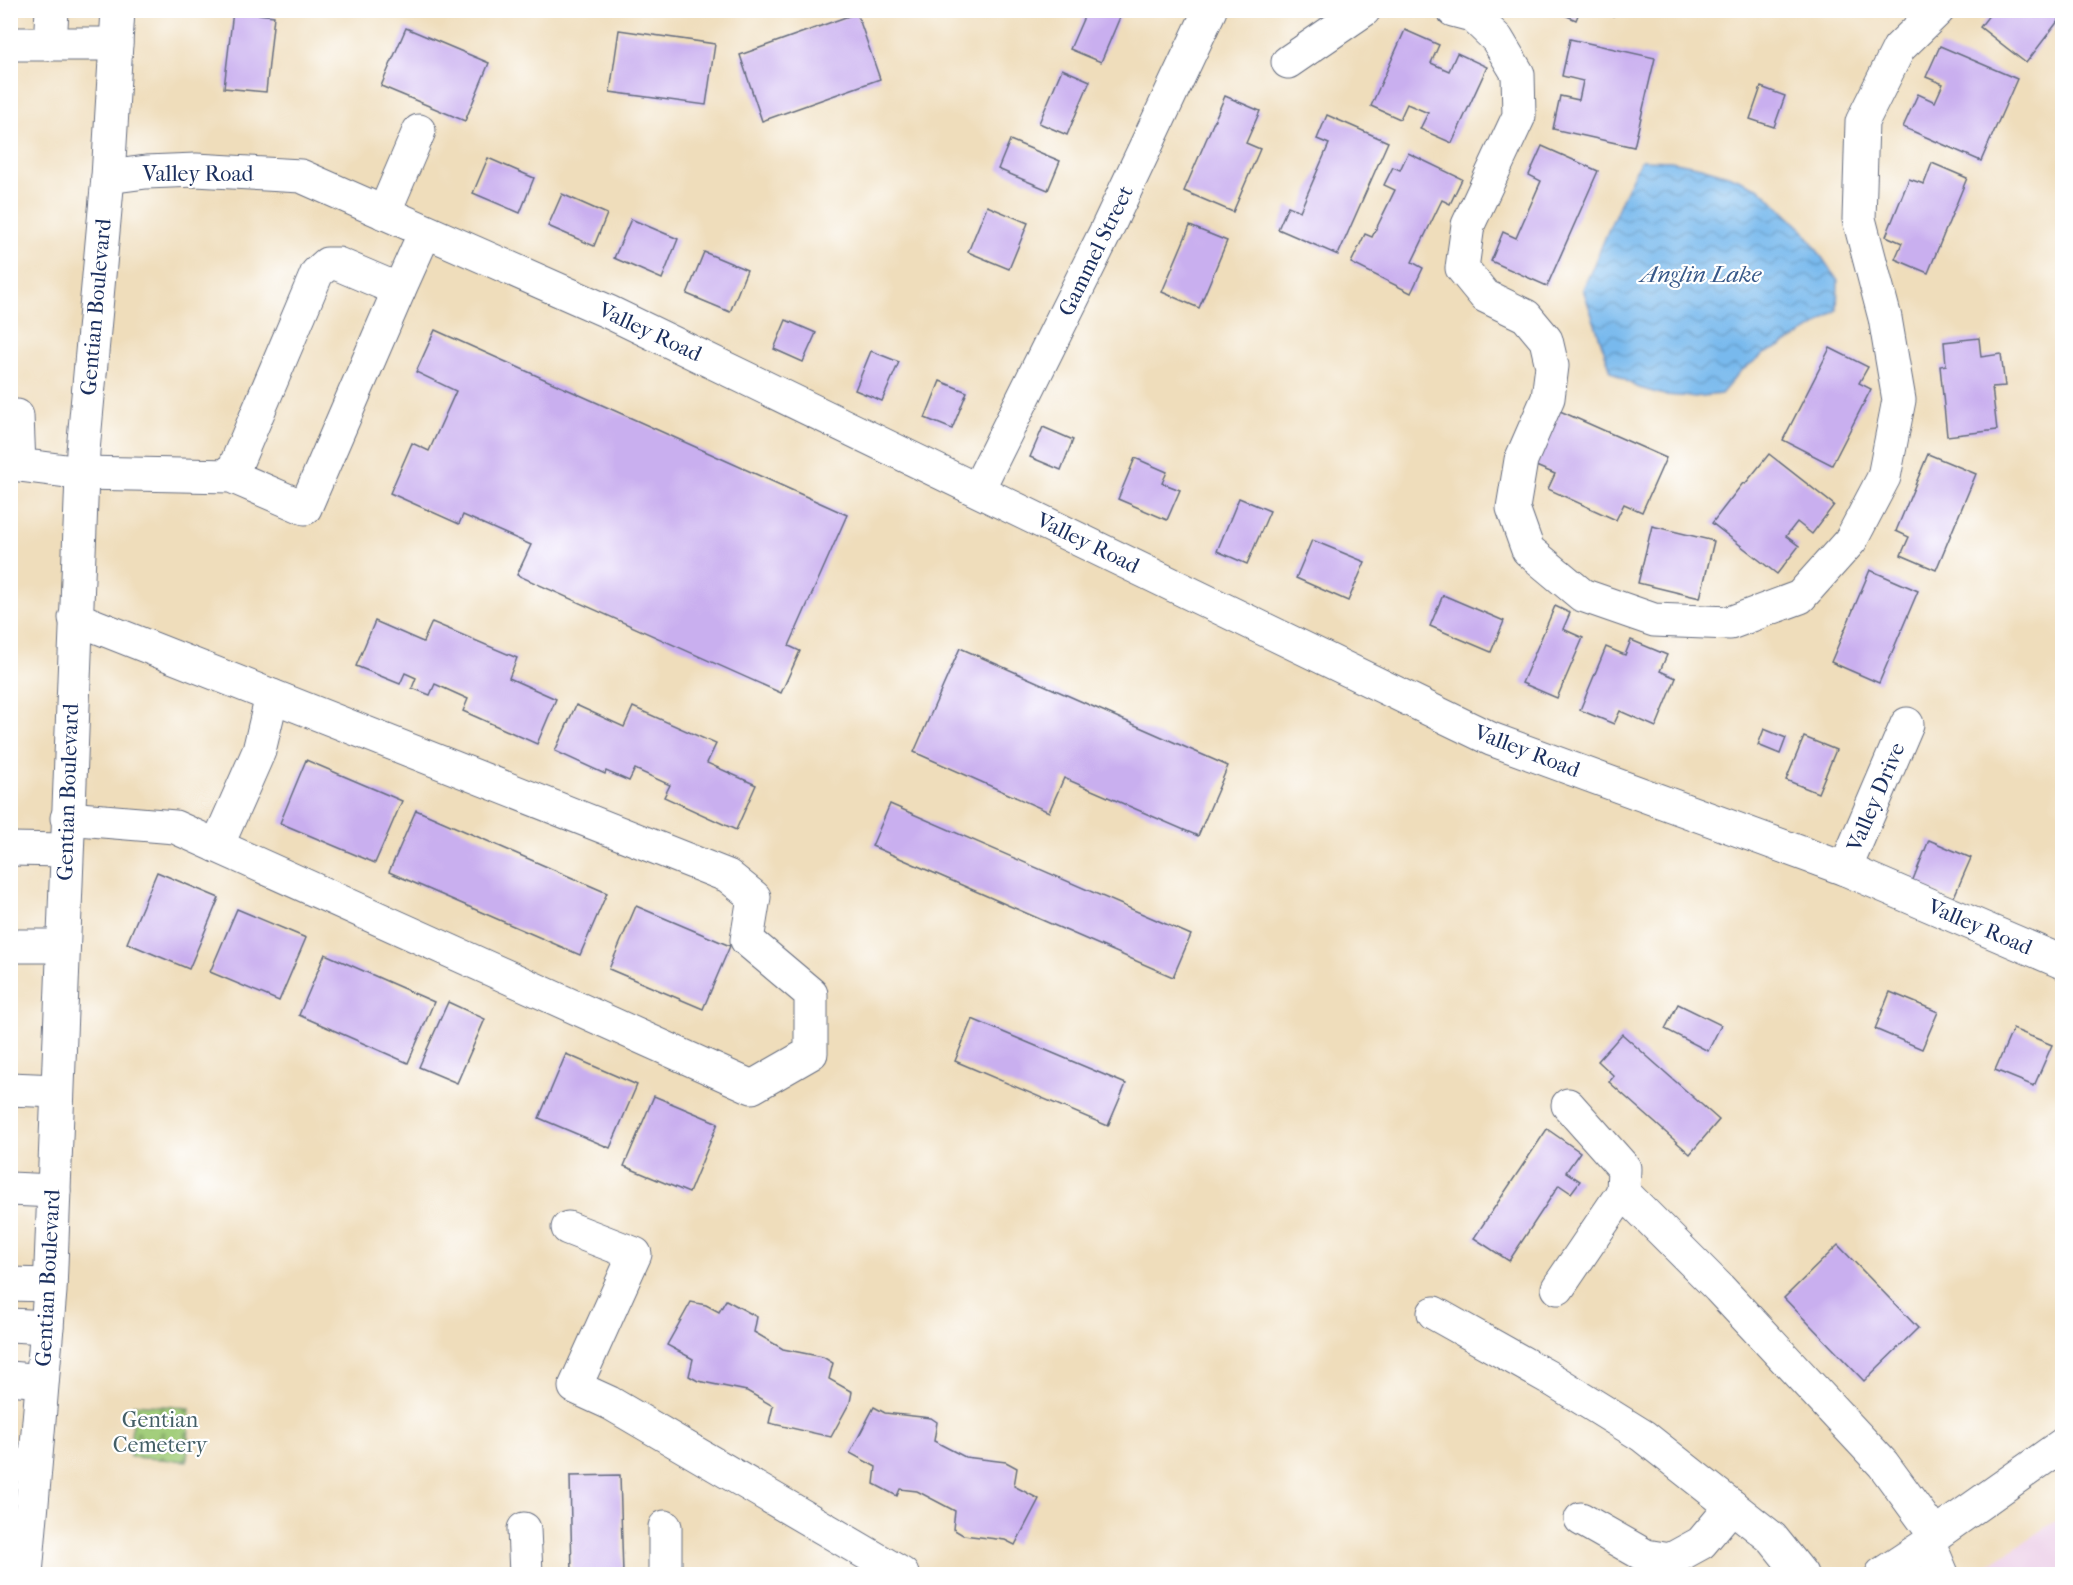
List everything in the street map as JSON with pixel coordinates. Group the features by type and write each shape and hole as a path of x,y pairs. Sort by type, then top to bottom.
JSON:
{"street":[{"path":"50,44 52,10"},
{"name":"Gentian Boulevard","path":"26,1575 20,1526 26,1379 47,1327 50,1285 82,473 108,177 118,10"},
{"name":"Gammel Street","path":"978,489 1105,233 1210,10"},
{"path":"1288,62 1364,10"},
{"path":"1453,10 1472,15 1497,39 1518,74 1519,116 1468,225 1462,268 1485,296 1526,316 1546,340 1552,366 1548,398 1521,460 1514,508 1528,550 1582,595 1654,620 1730,622 1800,597 1851,540 1884,477 1899,400 1885,318 1858,219 1862,122 1899,48 1938,10"},
{"path":"10,44 116,44"},
{"path":"384,213 419,131"},
{"name":"Valley Road","path":"108,177 146,172 196,170 301,176 609,312 1491,739 1845,869 2062,962"},
{"path":"17,416 19,465 82,473 231,476 305,507 425,232"},
{"path":"231,476 317,273 327,264 338,264 399,290"},
{"path":"10,849 67,834 175,827 753,1087 811,1053 811,994 747,940 754,897 728,876 75,618"},
{"path":"217,846 259,751 272,696"},
{"name":"Valley Drive","path":"1845,869 1907,724"},
{"path":"10,946 62,946"},
{"path":"10,1089 57,1091"},
{"path":"1558,1288 1623,1192 1624,1168 1568,1105"},
{"path":"10,1189 54,1191"},
{"path":"1623,1192 1719,1288 1883,1464 1932,1539 1942,1575"},
{"path":"568,1228 635,1254 575,1387 610,1403 903,1575"},
{"path":"10,1284 50,1285"},
{"path":"1434,1313 1548,1377 1643,1436 1772,1538 1801,1575"},
{"path":"10,1324 47,1327"},
{"path":"1882,1575 2062,1445"},
{"path":"1581,1519 1646,1556 1670,1560 1701,1543 1732,1506"},
{"path":"665,1527 665,1575"},
{"path":"524,1529 526,1575"}],"shaded area":[{"path":"2062,1517 2062,1574 1975,1574"}],"green space":[{"name":"Gentian Cemetery","path":"133,1404 190,1408 187,1461 130,1457"}],"water":[{"name":"Anglin Lake","path":"1641,160 1671,161 1701,167 1759,188 1804,231 1838,281 1837,310 1814,327 1764,354 1740,372 1721,394 1693,397 1664,395 1636,387 1611,371 1583,289"}],"building":[{"path":"918,10 941,10 938,19"},
{"path":"1087,10 1123,10 1101,62 1070,49"},
{"path":"1305,10 1323,10 1320,17"},
{"path":"1553,10 1580,10 1576,20"},
{"path":"1601,10 1615,10 1613,16"},
{"path":"1993,10 2062,10 2062,16 2026,63 1980,27"},
{"path":"233,11 274,16 266,92 224,88"},
{"path":"857,13 880,79 762,121 740,55"},
{"path":"406,28 489,63 465,121 381,86"},
{"path":"619,30 715,44 706,105 610,92"},
{"path":"1405,30 1439,45 1431,63 1449,71 1457,53 1487,67 1452,143 1420,129 1428,113 1407,104 1400,119 1371,106"},
{"path":"1570,39 1655,58 1634,147 1553,129 1560,96 1579,100 1583,81 1562,76"},
{"path":"1940,46 2017,79 1981,161 1903,127 1918,94 1935,102 1943,84 1926,77"},
{"path":"1062,69 1090,81 1067,135 1039,123"},
{"path":"10,86 14,87 12,101 10,101"},
{"path":"1761,87 1785,96 1774,127 1750,119"},
{"path":"1225,96 1260,111 1246,143 1260,149 1233,212 1184,191"},
{"path":"1327,115 1388,142 1338,255 1278,229 1288,206 1300,211 1329,144 1317,139"},
{"path":"1010,140 1060,161 1048,190 998,169"},
{"path":"1542,146 1598,171 1547,286 1491,261 1503,232 1516,238 1541,181 1529,175"},
{"path":"1408,153 1462,179 1450,204 1442,200 1412,262 1423,268 1411,293 1351,263 1365,234 1372,237 1395,190 1384,185 1393,167 1400,170"},
{"path":"488,158 534,178 520,213 473,193"},
{"path":"1932,163 1967,178 1928,273 1895,259 1902,243 1886,236 1909,179 1924,184"},
{"path":"562,194 607,214 594,246 548,226"},
{"path":"987,206 1028,223 1009,269 968,252"},
{"path":"631,219 678,239 662,279 614,258"},
{"path":"1190,226 1227,241 1199,308 1162,292"},
{"path":"704,252 747,270 730,312 687,294"},
{"path":"786,320 816,333 803,362 774,349"},
{"path":"435,330 847,515 789,646 800,651 781,693 517,575 531,545 463,515 459,524 390,493 412,443 429,451 456,391 416,372"},
{"path":"1979,338 1981,357 2001,354 2005,386 1992,387 1997,430 1947,436 1940,366 1946,365 1944,342"},
{"path":"1830,348 1868,367 1859,383 1871,389 1832,465 1783,440"},
{"path":"871,351 899,362 882,401 855,390"},
{"path":"940,381 967,392 952,429 925,418"},
{"path":"1560,411 1666,458 1642,512 1624,504 1616,520 1548,489 1555,474 1536,466"},
{"path":"1043,427 1073,440 1061,470 1030,457"},
{"path":"1769,454 1834,505 1812,534 1797,522 1786,536 1799,546 1777,574 1712,523"},
{"path":"1928,454 1976,474 1936,570 1901,555 1909,537 1896,531"},
{"path":"1135,458 1167,472 1162,483 1180,490 1167,520 1118,499"},
{"path":"1239,498 1270,511 1247,564 1217,551"},
{"path":"1652,526 1714,541 1700,598 1638,583"},
{"path":"1312,540 1365,562 1348,601 1296,578"},
{"path":"1870,570 1918,591 1879,683 1831,662"},
{"path":"1443,595 1504,621 1491,652 1430,626"},
{"path":"1555,606 1570,613 1563,629 1583,638 1557,698 1522,683"},
{"path":"375,621 423,642 432,622 517,658 509,678 556,699 537,744 463,711 468,699 435,684 430,695 412,688 416,678 405,673 400,684 356,666"},
{"path":"1631,640 1667,655 1660,671 1676,678 1656,727 1620,711 1614,724 1580,710 1606,647 1625,655"},
{"path":"960,648 1228,766 1198,836 1064,778 1049,812 914,752"},
{"path":"576,705 624,727 633,707 716,744 707,763 756,785 736,830 664,797 670,785 635,769 629,781 606,771 605,774 555,751"},
{"path":"1764,729 1786,738 1780,754 1758,745"},
{"path":"1804,737 1836,750 1818,793 1786,780"},
{"path":"306,760 402,801 375,863 280,823"},
{"path":"890,804 1191,935 1173,977 872,846"},
{"path":"416,810 607,893 580,955 389,872"},
{"path":"1929,840 1971,858 1953,899 1912,882"},
{"path":"157,872 219,898 189,969 127,943"},
{"path":"636,906 730,946 703,1009 609,969"},
{"path":"237,909 306,938 279,1001 210,972"},
{"path":"325,954 434,1002 408,1063 299,1015"},
{"path":"1890,992 1938,1012 1922,1049 1875,1029"},
{"path":"448,1002 485,1019 457,1083 419,1067"},
{"path":"1678,1004 1721,1025 1708,1051 1665,1029"},
{"path":"972,1019 1126,1084 1108,1126 955,1061"},
{"path":"2013,1029 2052,1045 2034,1086 1995,1070"},
{"path":"1622,1034 1719,1120 1690,1154 1609,1082 1614,1076 1598,1061"},
{"path":"566,1054 637,1085 610,1148 539,1118"},
{"path":"654,1096 718,1123 689,1193 624,1166"},
{"path":"1547,1129 1580,1152 1566,1172 1580,1181 1571,1193 1559,1185 1509,1261 1474,1238"},
{"path":"1838,1245 1918,1328 1864,1381 1784,1298"},
{"path":"726,1300 757,1317 754,1332 783,1349 823,1357 833,1363 829,1379 852,1392 850,1402 831,1437 769,1423 773,1406 747,1391 698,1381 689,1376 693,1359 667,1345 691,1302 706,1305 719,1312"},
{"path":"874,1407 885,1413 931,1418 937,1422 934,1441 965,1457 1006,1462 1017,1468 1014,1486 1039,1499 1015,1545 1005,1540 963,1535 953,1529 955,1511 917,1491 900,1489 897,1496 874,1484 876,1467 850,1453"},
{"path":"620,1475 623,1574 572,1574 570,1476"}]}
